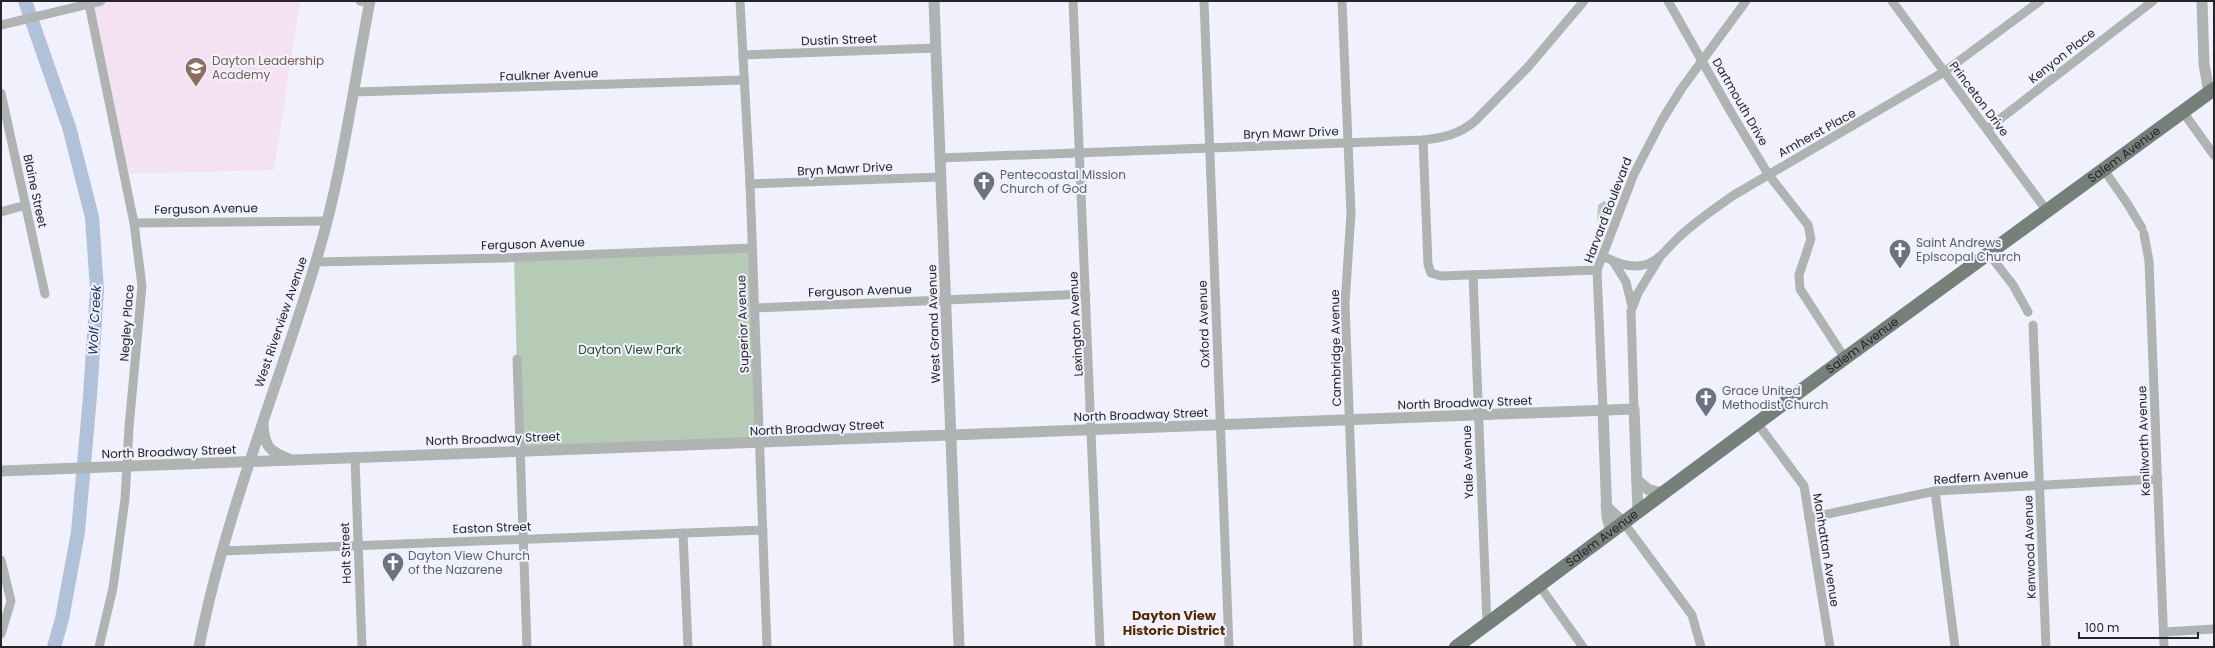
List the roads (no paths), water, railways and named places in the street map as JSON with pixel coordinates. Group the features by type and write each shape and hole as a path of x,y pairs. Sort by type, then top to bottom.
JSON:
{"main road":[{"name":"Salem Avenue","path":"1456,647 1757,423 1846,360 2212,91"}],"street":[{"path":"1,25 101,1"},
{"name":"West Riverview Avenue","path":"199,647 209,597 248,462 316,262 327,221 340,169 354,92 366,1"},
{"name":"Superior Avenue","path":"740,1 750,184 758,444 767,647"},
{"name":"West Grand Avenue","path":"934,1 959,647"},
{"name":"Lexington Avenue","path":"1073,1 1100,647"},
{"name":"Oxford Avenue","path":"1204,1 1229,647"},
{"name":"Cambridge Avenue","path":"1342,1 1350,234 1345,304 1358,647"},
{"name":"Bryn Mawr Drive","path":"940,158 1423,140 1448,136 1471,124 1528,67 1584,1"},
{"name":"Dartmouth Drive","path":"1668,1 1768,174 1808,225 1811,239 1799,275 1800,289 1846,360"},
{"name":"Harvard Boulevard","path":"1611,532 1606,506 1598,270 1624,198 1648,144 1701,60 1746,1"},
{"name":"Princeton Drive","path":"1892,1 2047,211"},
{"name":"Amherst Place","path":"1603,256 1613,261 1636,265 1650,264 1661,256 1677,239 1705,216 1734,195 1768,174 1851,128 1944,72 2040,1"},
{"name":"Kenyon Place","path":"1987,129 2153,1"},
{"path":"2202,1 2204,64 2212,91"},
{"name":"Negley Place","path":"89,4 134,223 141,267 142,286 122,467 125,499 113,588 99,647"},
{"name":"Dustin Street","path":"743,55 936,48"},
{"name":"Faulkner Avenue","path":"354,92 744,80"},
{"name":"Blaine Street","path":"1,93 46,294"},
{"path":"2183,112 2214,155"},
{"path":"1423,140 1429,267 1431,273 1438,276 1598,270"},
{"name":"Kenilworth Avenue","path":"2104,170 2127,202 2143,231 2149,260 2164,647"},
{"name":"Bryn Mawr Drive","path":"750,184 941,177"},
{"path":"1,212 26,206"},
{"name":"Ferguson Avenue","path":"134,223 327,221"},
{"name":"Ferguson Avenue","path":"316,262 503,258 752,248"},
{"path":"1989,254 2013,286 2028,312"},
{"name":"Harvard Boulevard","path":"1632,306 1661,256"},
{"name":"Harvard Boulevard","path":"1613,261 1626,282 1632,306 1631,323 1638,512"},
{"name":"Yale Avenue","path":"1473,275 1487,624"},
{"name":"Ferguson Avenue","path":"755,308 1086,294"},
{"name":"Kenwood Avenue","path":"2033,325 2046,647"},
{"path":"517,359 522,539 527,647"},
{"name":"North Broadway Street","path":"1,471 354,458 519,450 758,444 1092,429 1634,409"},
{"path":"263,417 264,440 268,447 278,454 294,460"},
{"name":"Manhattan Avenue","path":"1757,423 1804,486 1830,647"},
{"name":"Holt Street","path":"354,458 362,647"},
{"name":"Redfern Avenue","path":"1809,518 1935,491 2158,479"},
{"path":"1637,480 1649,490 1663,493"},
{"path":"1935,491 1956,647"},
{"path":"1606,506 1624,523 1684,603 1696,625 1701,647"},
{"name":"Easton Street","path":"222,551 763,530"},
{"path":"683,533 688,647"},
{"path":"1,560 10,601 1,634"},
{"path":"1539,585 1583,647"},
{"path":"2164,632 2214,629"}],"waterway":[{"name":"Wolf Creek","path":"25,1 69,127 92,217 97,290 90,396 78,532 62,619 54,647"}],"place":[{"name":"Dayton Leadership Academy","path":"196,88"},
{"name":"Pentecoastal Mission Church of God","path":"984,202"},
{"name":"Saint Andrews Episcopal Church","path":"1900,270"},
{"name":"Grace United Methodist Church","path":"1706,418"},
{"name":"Dayton View Church of the Nazarene","path":"393,582"}],"district":[{"name":"Dayton View Historic District","path":"1174,622"}],"park label":[{"name":"Dayton View Park","path":"630,350"}]}
